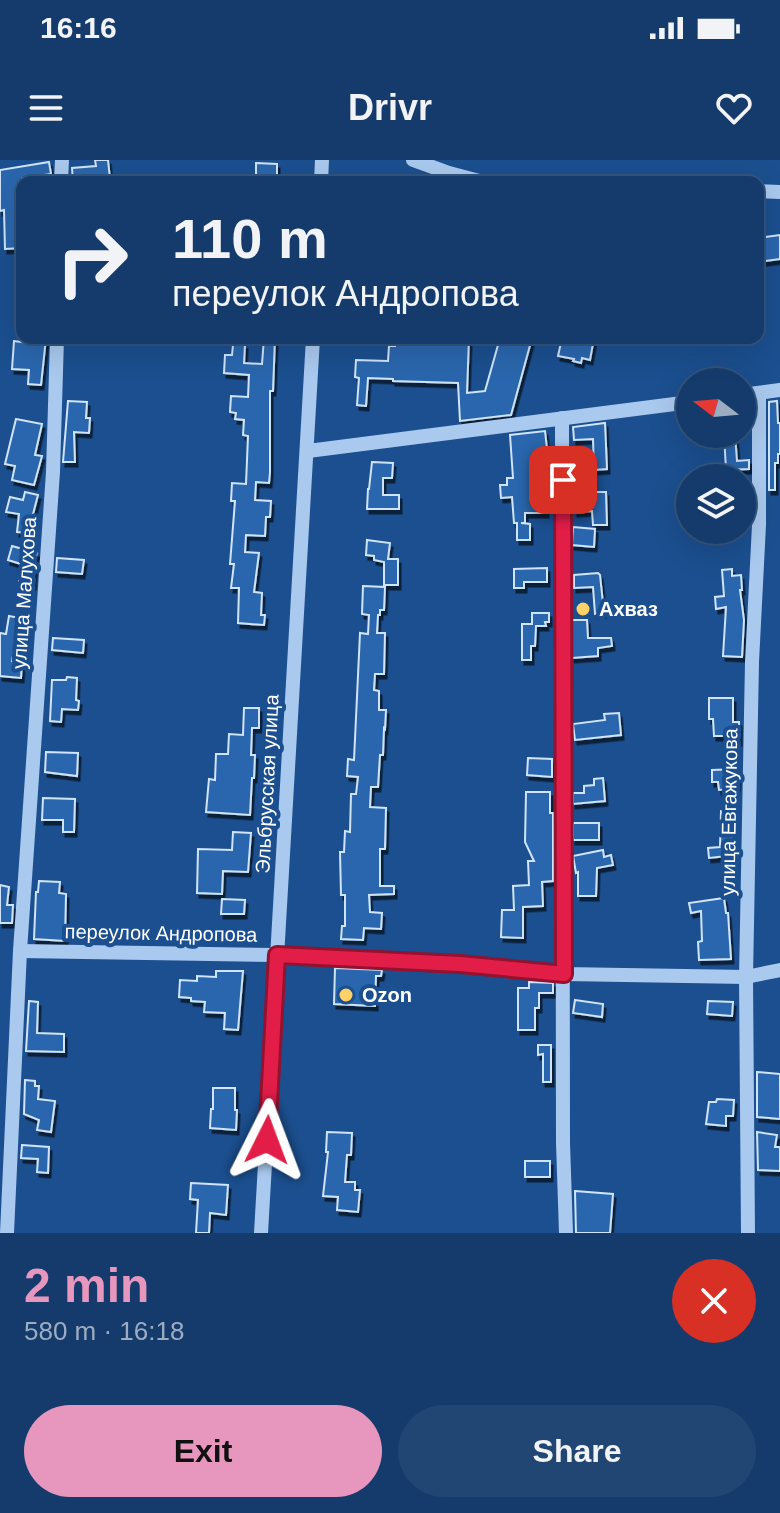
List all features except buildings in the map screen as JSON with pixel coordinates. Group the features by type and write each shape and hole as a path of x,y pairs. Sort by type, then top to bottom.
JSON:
{"street":[{"path":"413,160 460,176"},
{"name":"улица Малухова","path":"7,1233 20,951 53,472 57,344"},
{"name":"Эльбрусская улица","path":"261,1233 313,344"},
{"path":"756,393 780,390"},
{"name":"улица Евгажукова","path":"748,1233 746,977 752,662 759,525 759,393"},
{"path":"308,451 676,404"},
{"path":"562,418 563,1143 566,1233"},
{"name":"переулок Андропова","path":"20,951 277,955 460,964 564,974 746,977 780,970"}],"place":[{"name":"Ахваз","path":"583,609"},
{"name":"Ozon","path":"346,995"}],"route":[{"path":"267,1140 277,955 460,964 564,974 563,480"}]}
